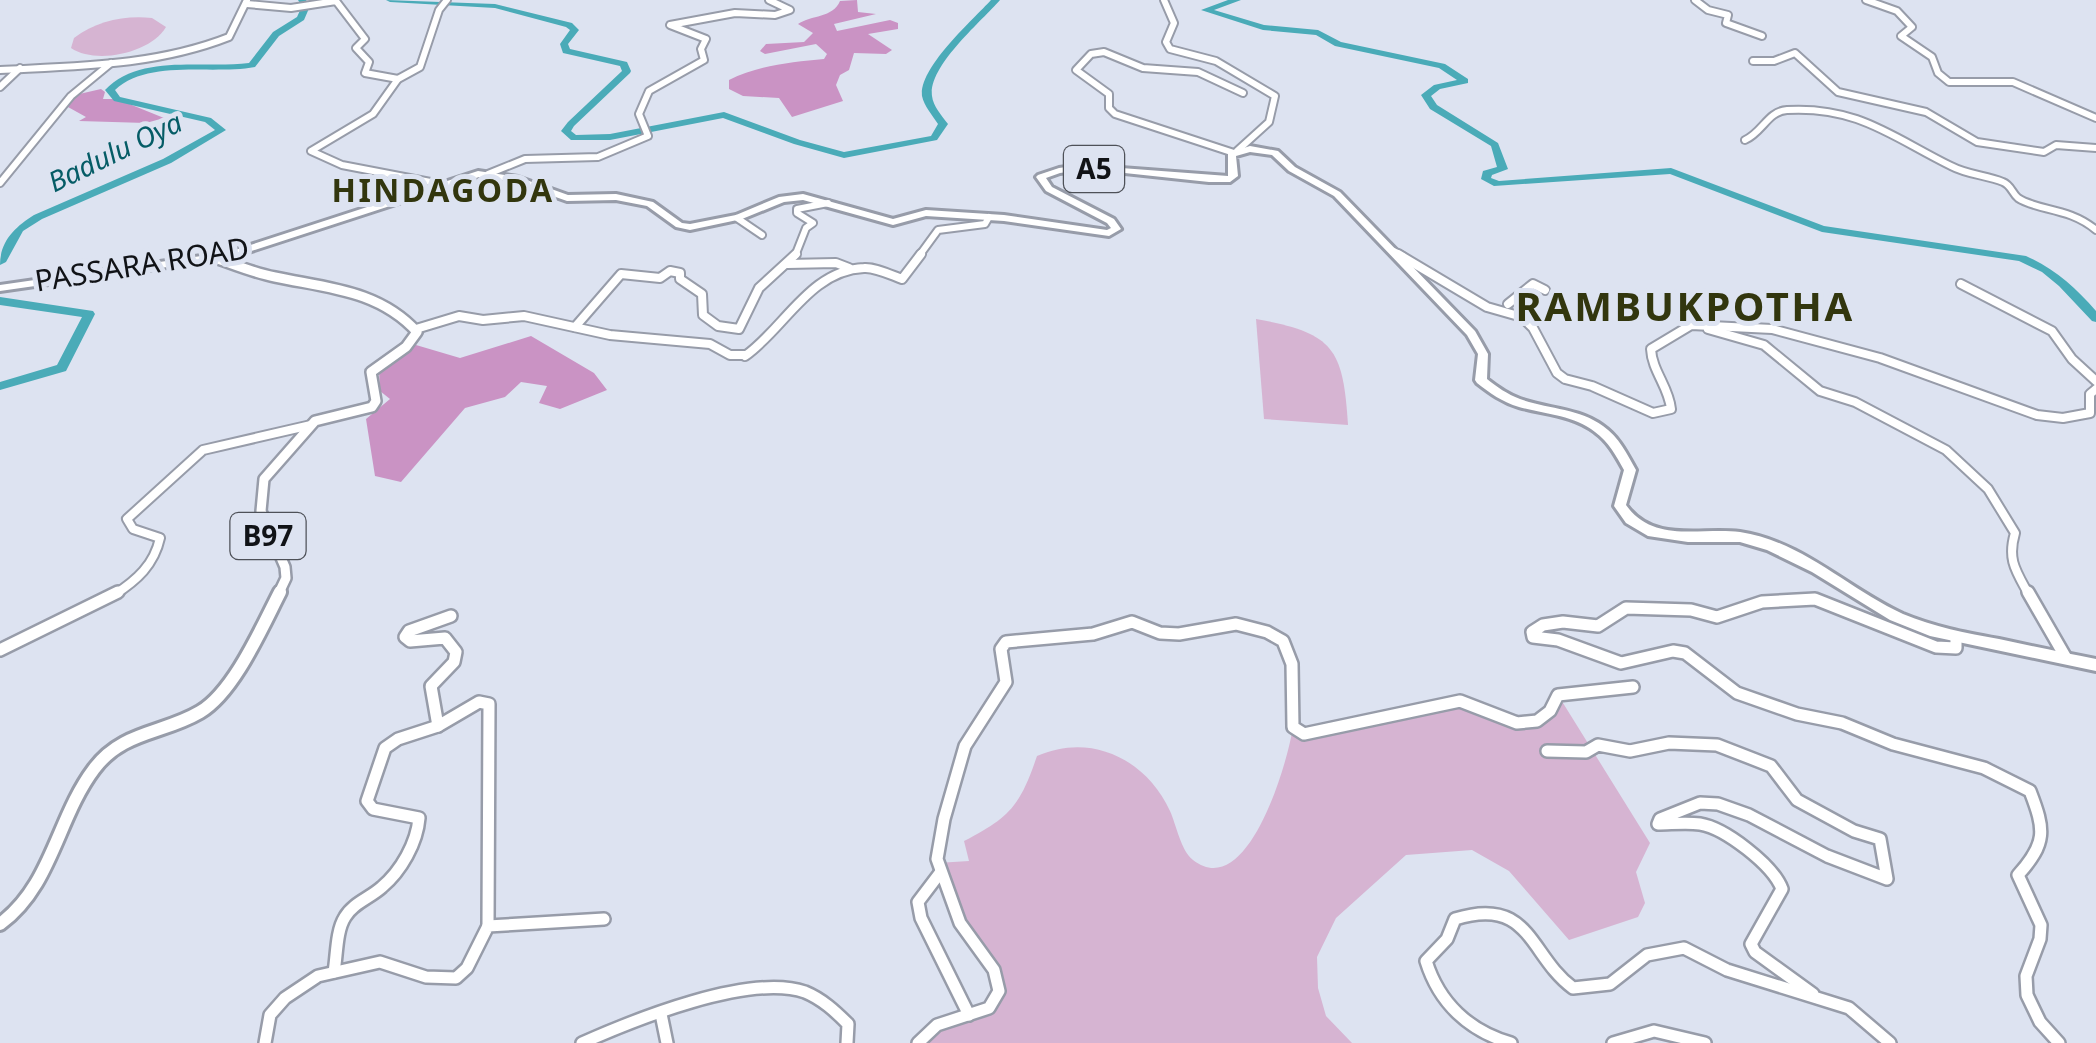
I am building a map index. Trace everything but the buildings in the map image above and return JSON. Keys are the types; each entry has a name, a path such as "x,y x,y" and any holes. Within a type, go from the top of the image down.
{"highway":[{"name":"PASSARA ROAD","path":"0,288 214,258 263,246 466,175 515,178 567,198 616,197 650,204 685,227 737,218 782,198 803,197 897,223 926,213 1109,233 1116,229 1111,221 1049,189 1041,177 1054,171 1103,169 1230,180 1236,152"},
{"path":"1236,152 1275,153 1292,169 1337,194 1479,344 1484,354 1481,380 1487,386 1518,403 1578,416 1603,432 1630,470 1620,506 1639,527 1663,534 1752,539 1817,568 1895,616 1956,638 2096,664"}],"main road":[{"path":"214,258 254,272 367,296 386,304 416,329"},
{"name":"B97","path":"0,924 28,902 67,814 110,750 208,707 252,642 287,572 263,525 262,484 266,474 311,426 328,416 372,407 376,401 372,372 406,347 416,329"}],"street":[{"path":"488,174 507,163 542,156 596,158 639,142 648,136 638,114 650,91 704,60 701,49 706,38 670,25 724,14 776,15 790,10 769,0"},
{"path":"1164,0 1174,23 1166,42 1170,49"},
{"path":"1695,0 1708,10 1728,15 1726,23 1762,36"},
{"path":"1866,0 1890,4 1901,13 1912,27 1901,36 1932,56 1938,73 1949,82 1972,78 2013,82 2096,118"},
{"path":"0,70 181,54 223,40 235,30 247,2 293,8 336,1 365,40 356,48 369,62 365,72 398,79"},
{"path":"440,184 342,165 310,151 373,114 398,79 420,67 445,2"},
{"path":"1154,43 1216,60 1275,96 1277,106 1270,124 1236,152 1115,114 1109,108 1108,94 1076,70 1091,54 1104,52 1144,68 1198,72 1243,93"},
{"path":"1752,61 1774,61 1796,53 1838,92 1926,112 1984,144 2044,152 2062,145 2096,148"},
{"path":"0,184 71,96 111,63"},
{"path":"0,88 20,68"},
{"path":"1745,140 1757,135 1774,113 1784,110 1842,114 1896,133 1918,150 1965,173 2002,180 2019,199 2048,205 2082,219 2096,230"},
{"path":"575,327 621,274 660,278 670,271 680,273 680,279 702,294 703,315 718,326 739,329 759,288 801,249 806,228 813,223 796,210 828,203"},
{"path":"787,264 808,267 837,262 902,279 910,273 914,258 944,228 985,224 989,217"},
{"path":"737,218 762,235"},
{"path":"1392,250 1487,308 1522,317 1533,328 1557,373 1565,379 1592,386 1652,413 1670,409 1672,401 1650,360 1651,349 1691,324 1789,332 1880,358 2050,418 2090,414 2090,394 2096,389"},
{"path":"416,329 459,316 484,320 524,316 610,335 710,344 730,355 745,356 767,341 801,300 849,268"},
{"path":"1508,304 1534,284 1544,290"},
{"path":"1961,284 2052,331 2072,359 2096,381"},
{"path":"1691,324 1764,344 1820,390 1875,411 1959,459 1988,488 2015,533 2009,554 2012,563 2066,658"},
{"path":"0,650 104,601 136,578 155,558 160,538 134,529 127,520 196,454 311,426"},
{"path":"1956,638 1956,648 1936,647 1815,599 1762,602 1716,617 1691,610 1626,608 1598,626 1563,622 1542,625 1532,632 1533,637 1558,640 1620,662 1685,652 1737,693 1796,714 1842,722 1894,744 1984,768 2030,792 2042,822 2039,852 2018,875 2041,922 2041,946 2025,977 2031,1008 2043,1028 2059,1043"},
{"path":"438,726 431,686 454,662 456,652 445,638 405,637 409,631 451,616"},
{"path":"918,1043 934,1024 986,1010 996,1002 998,990 993,967 958,919 955,900 937,863 957,775 978,721 1006,686 1009,672 1002,649 1006,642 1094,634 1132,622 1180,634 1236,624 1267,632 1283,642 1292,664 1293,727 1304,734 1460,701 1517,723 1537,722 1550,711 1558,696 1633,687"},
{"path":"265,1043 270,1015 285,998 318,976 380,962 426,977 456,978 467,968 488,926 490,704 479,702 438,726 398,738 386,748 367,802 373,809 419,818 418,832 384,886 342,922 334,972"},
{"path":"1547,751 1586,752 1598,745 1630,751 1669,743 1717,744 1771,766 1798,800 1854,831 1880,839 1887,879 1826,856 1770,826 1710,802 1698,802 1682,813 1660,819 1658,824 1703,824 1743,845 1779,881 1782,889 1751,944 1755,952 1813,994"},
{"path":"940,872 918,902 921,918 969,1015"},
{"path":"1511,1043 1492,1039 1442,1001 1430,978 1426,960 1447,940 1454,920 1461,915 1506,918 1526,928 1562,980 1573,988 1610,984 1622,979 1647,955 1684,948 1727,970 1849,1008 1890,1043"},
{"path":"488,926 533,918 604,919"},
{"path":"582,1043 622,1023 730,990 767,986 812,994 832,1004 848,1024 847,1043"},
{"path":"661,1014 668,1043"},
{"path":"1613,1043 1654,1031 1673,1032 1705,1043"}],"shaded area":[{"path":"857,0 858,12 876,14 834,24 837,31 890,20 898,23 898,29 868,34 892,50 886,54 854,53 849,70 840,75 836,85 843,101 792,117 779,98 743,96 729,89 729,80 752,71 824,59 827,54 816,44 765,54 760,51 766,44 804,42 813,33 798,24 827,13 840,1"},
{"path":"152,18 166,27 136,50 94,56 71,48 74,38 101,23"},
{"path":"101,89 105,92 103,99 117,99 164,118 146,123 79,121 86,117 68,107 75,95"},
{"path":"1256,319 1303,331 1329,348 1342,378 1348,425 1264,419"},
{"path":"531,336 594,373 607,390 560,409 539,403 547,386 521,382 505,397 465,408 401,482 375,476 366,419 390,399 380,391 379,370 416,345 460,358"},
{"path":"1558,695 1650,843 1636,872 1645,903 1638,917 1569,940 1509,871 1472,850 1406,855 1336,918 1317,957 1318,988 1326,1016 1352,1043 918,1043 995,1002 993,967 970,940 937,863 969,861 964,841 1003,817 1019,799 1037,756 1077,747 1096,749 1132,764 1160,793 1189,856 1213,868 1231,862 1262,822 1283,768 1293,727 1298,733 1460,701 1498,716 1537,721"}],"waterway":[{"name":"Badulu Oya","path":"0,262 19,229 38,217 167,161 221,130 208,120 117,99 110,90 121,80 155,70 252,65 276,34 301,18 306,6 302,0"},
{"path":"390,0 495,6 569,25 575,30 564,44 566,51 624,64 627,71 566,131 574,138 610,137 724,115 844,155 934,138 943,124 931,107 928,85 942,59 996,0"},
{"path":"1237,0 1205,10 1263,27 1318,33 1338,44 1442,66 1465,81 1437,87 1426,95 1433,107 1495,145 1503,169 1487,173 1486,179 1498,184 1671,171 1822,229 2022,258 2055,276 2096,318"},
{"name":"Badulu Oya","path":"0,301 89,314 62,368 0,386"}],"district":[{"name":"HINDAGODA","path":"443,191"},
{"name":"RAMBUKPOTHA","path":"1685,307"}]}
